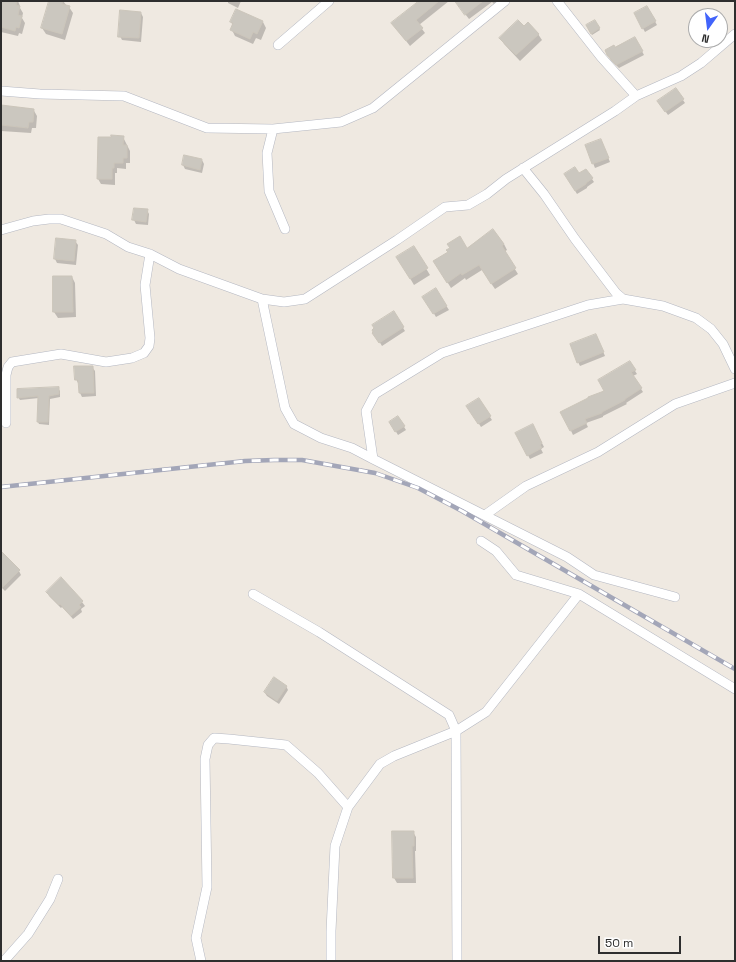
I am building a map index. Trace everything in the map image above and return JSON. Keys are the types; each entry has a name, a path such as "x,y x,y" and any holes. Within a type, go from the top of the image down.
{"street":[{"path":"278,45 329,1"},
{"path":"1,91 40,94 124,96 207,128 273,129 341,122 373,108 505,1"},
{"path":"556,1 601,57 636,96"},
{"path":"1,230 33,221 61,219 106,234 128,247 150,254 179,269 262,299 284,302 305,299 397,240 445,207 468,205 636,96 681,76 701,63 735,34"},
{"path":"273,129 267,153 269,192 285,229"},
{"path":"523,168 544,194 575,239 622,299"},
{"path":"6,422 6,375 8,367 12,362 61,354 106,362 132,358 144,353 149,346 150,338 145,285 150,254"},
{"path":"262,299 285,408 294,424 321,438 352,448 373,458 567,557 594,575 675,597"},
{"path":"373,458 366,411 375,394 442,353 588,304 622,299 663,306 696,318 711,329 723,344 735,369"},
{"path":"485,515 526,486 598,452 675,404 735,383"},
{"path":"481,541 496,551 516,574 580,594 735,689"},
{"path":"253,594 319,632 449,715 456,731 457,961"},
{"path":"331,961 335,846 348,807 380,764 394,756 456,731 486,712 580,594"},
{"path":"201,961 196,938 207,887 205,759 208,745 214,738 286,745 318,774 348,807"},
{"path":"4,961 28,934 50,899 58,879"}],"building":[{"path":"1,1 17,1 16,5 20,6 18,15 22,16 19,28 16,27 15,31 1,27"},
{"path":"49,1 63,1 62,4 70,6 62,34 41,28"},
{"path":"419,1 439,1 416,20 423,28 406,41 391,23"},
{"path":"455,1 483,1 465,15"},
{"path":"647,6 656,21 642,29 634,13"},
{"path":"236,9 263,21 257,34 253,32 250,39 230,30 233,23 230,22"},
{"path":"120,10 141,12 139,38 118,37"},
{"path":"518,20 524,26 528,22 539,34 516,55 499,38"},
{"path":"595,20 600,28 591,34 586,25"},
{"path":"635,37 643,51 616,65 607,55 605,50 614,45 615,47"},
{"path":"676,88 684,99 665,112 657,101"},
{"path":"1,105 34,109 33,122 29,122 28,128 1,125"},
{"path":"111,135 124,136 123,145 127,145 127,158 123,158 123,163 114,163 114,168 112,168 112,179 97,179 98,137 111,137"},
{"path":"601,139 609,158 592,164 585,145"},
{"path":"184,155 202,159 200,170 182,165"},
{"path":"575,167 579,173 586,169 593,178 575,191 564,174"},
{"path":"134,208 148,209 146,222 132,220"},
{"path":"493,229 504,244 502,246 516,268 491,284 479,265 462,275 461,273 447,283 433,261 448,252 446,250 450,248 447,244 460,236 467,248"},
{"path":"56,238 76,240 74,261 54,259"},
{"path":"414,246 428,268 410,279 396,257"},
{"path":"53,276 72,276 73,312 53,312"},
{"path":"436,288 447,306 433,314 422,297"},
{"path":"394,311 404,327 379,343 372,333 374,328 372,325"},
{"path":"596,334 604,352 577,363 570,344"},
{"path":"630,361 636,370 631,372 642,388 602,413 585,419 587,423 570,431 560,412 588,397 604,391 598,380"},
{"path":"74,366 93,366 94,393 79,393 78,380 75,380"},
{"path":"59,387 59,394 49,396 48,422 37,422 38,396 17,398 17,389"},
{"path":"479,398 491,416 478,424 466,406"},
{"path":"398,416 405,426 395,432 389,422"},
{"path":"533,424 542,443 540,445 542,448 527,456 515,433"},
{"path":"1,551 20,570 1,589"},
{"path":"61,577 83,601 79,605 81,607 71,616 46,592"},
{"path":"274,677 287,686 277,701 264,692"},
{"path":"392,831 414,831 414,846 412,846 413,878 393,878"}],"railway":[{"path":"1,487 245,461 302,460 375,473 418,488 462,511 735,669"}]}
